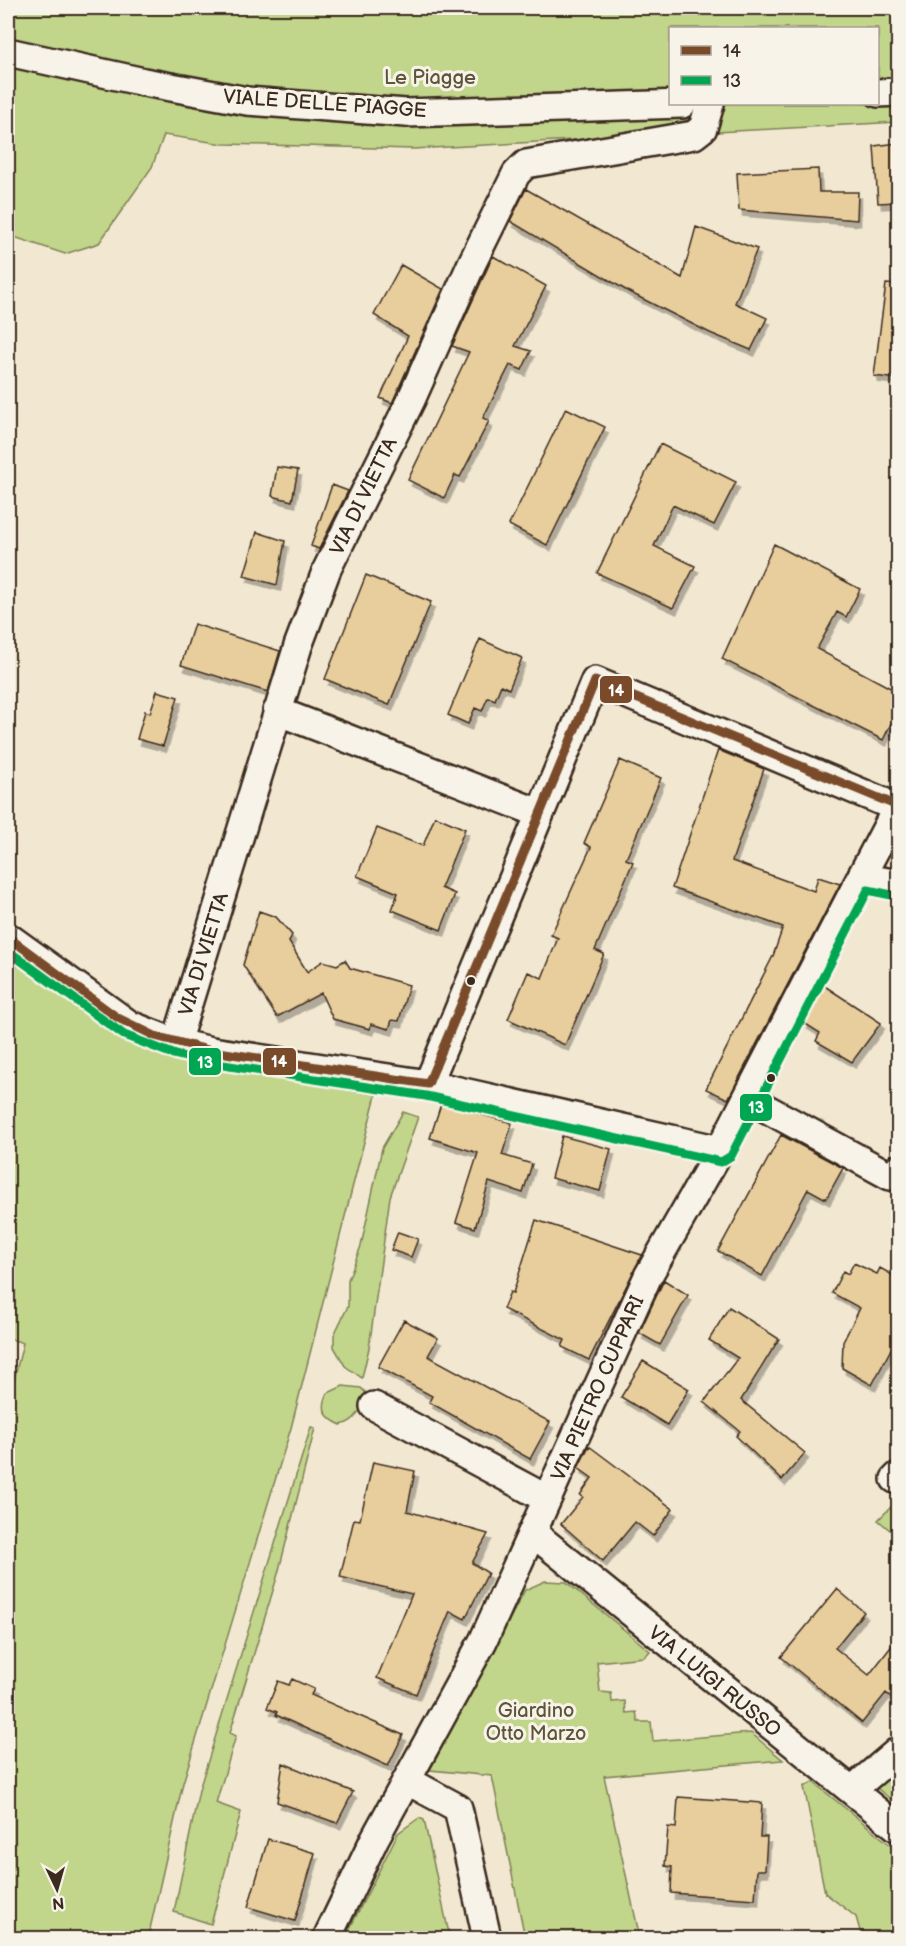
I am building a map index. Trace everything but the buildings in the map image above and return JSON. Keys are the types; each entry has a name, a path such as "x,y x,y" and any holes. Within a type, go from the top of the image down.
{"street":[{"name":"VIALE DELLE PIAGGE","path":"8,52 144,82 247,101 316,107 406,112 669,104"},
{"path":"879,93 898,92"},
{"name":"VIA DI VIETTA","path":"176,1043 277,711 327,568 411,400 463,283 516,174 526,164 694,135 703,128 710,105"},
{"path":"428,1084 595,681 898,807"},
{"path":"277,711 539,813"},
{"name":"VIA PIETRO CUPPARI","path":"327,1938 363,1862 478,1650 648,1276 720,1150 898,807"},
{"path":"861,877 898,884"},
{"path":"8,937 124,1022 141,1031 176,1043 213,1051 428,1084 720,1150"},
{"path":"747,1098 890,1176 898,1169"},
{"path":"374,1406 547,1499"},
{"name":"VIA LUIGI RUSSO","path":"533,1533 898,1828"},
{"path":"852,1790 898,1750"},
{"path":"408,1780 458,1808 487,1938"}],"green space":[{"name":"Le Piagge","path":"8,8 898,8 898,122 413,149 224,144 164,135 152,167 99,243 65,254 8,235"},
{"path":"21,966 132,1040 196,1065 376,1095 291,1428 183,1783 148,1938 8,1938 8,1405 23,1343 8,1338 8,994 14,967"},
{"path":"403,1112 418,1117 390,1197 369,1348 362,1378 345,1366 334,1347 334,1335 348,1306 348,1280 361,1246 382,1148"},
{"path":"343,1386 361,1388 368,1395 355,1418 341,1425 328,1416 324,1404 328,1393"},
{"path":"311,1427 315,1428 278,1574 230,1733 236,1736 216,1803 241,1812 211,1924 174,1912 199,1790"},
{"path":"898,1500 898,1537 878,1520"},
{"name":"Giardino Otto Marzo","path":"545,1581 566,1582 650,1651 644,1657 597,1662 600,1692 611,1693 612,1702 625,1701 626,1713 636,1712 638,1722 651,1722 653,1741 751,1733 783,1760 604,1776 640,1938 525,1938 492,1776 430,1770 525,1590"},
{"path":"896,1768 898,1771 898,1805 873,1785"},
{"path":"813,1782 898,1851 898,1937 862,1938 856,1917 825,1893 804,1787"},
{"path":"419,1818 424,1820 450,1938 345,1938 398,1833"}],"transit line":[{"name":"14","path":"8,937 118,1018 155,1036 212,1051 428,1084 595,681 898,806"},
{"name":"13","path":"8,951 124,1035 173,1054 210,1063 426,1096 721,1162 731,1156 868,890 896,896"}]}
